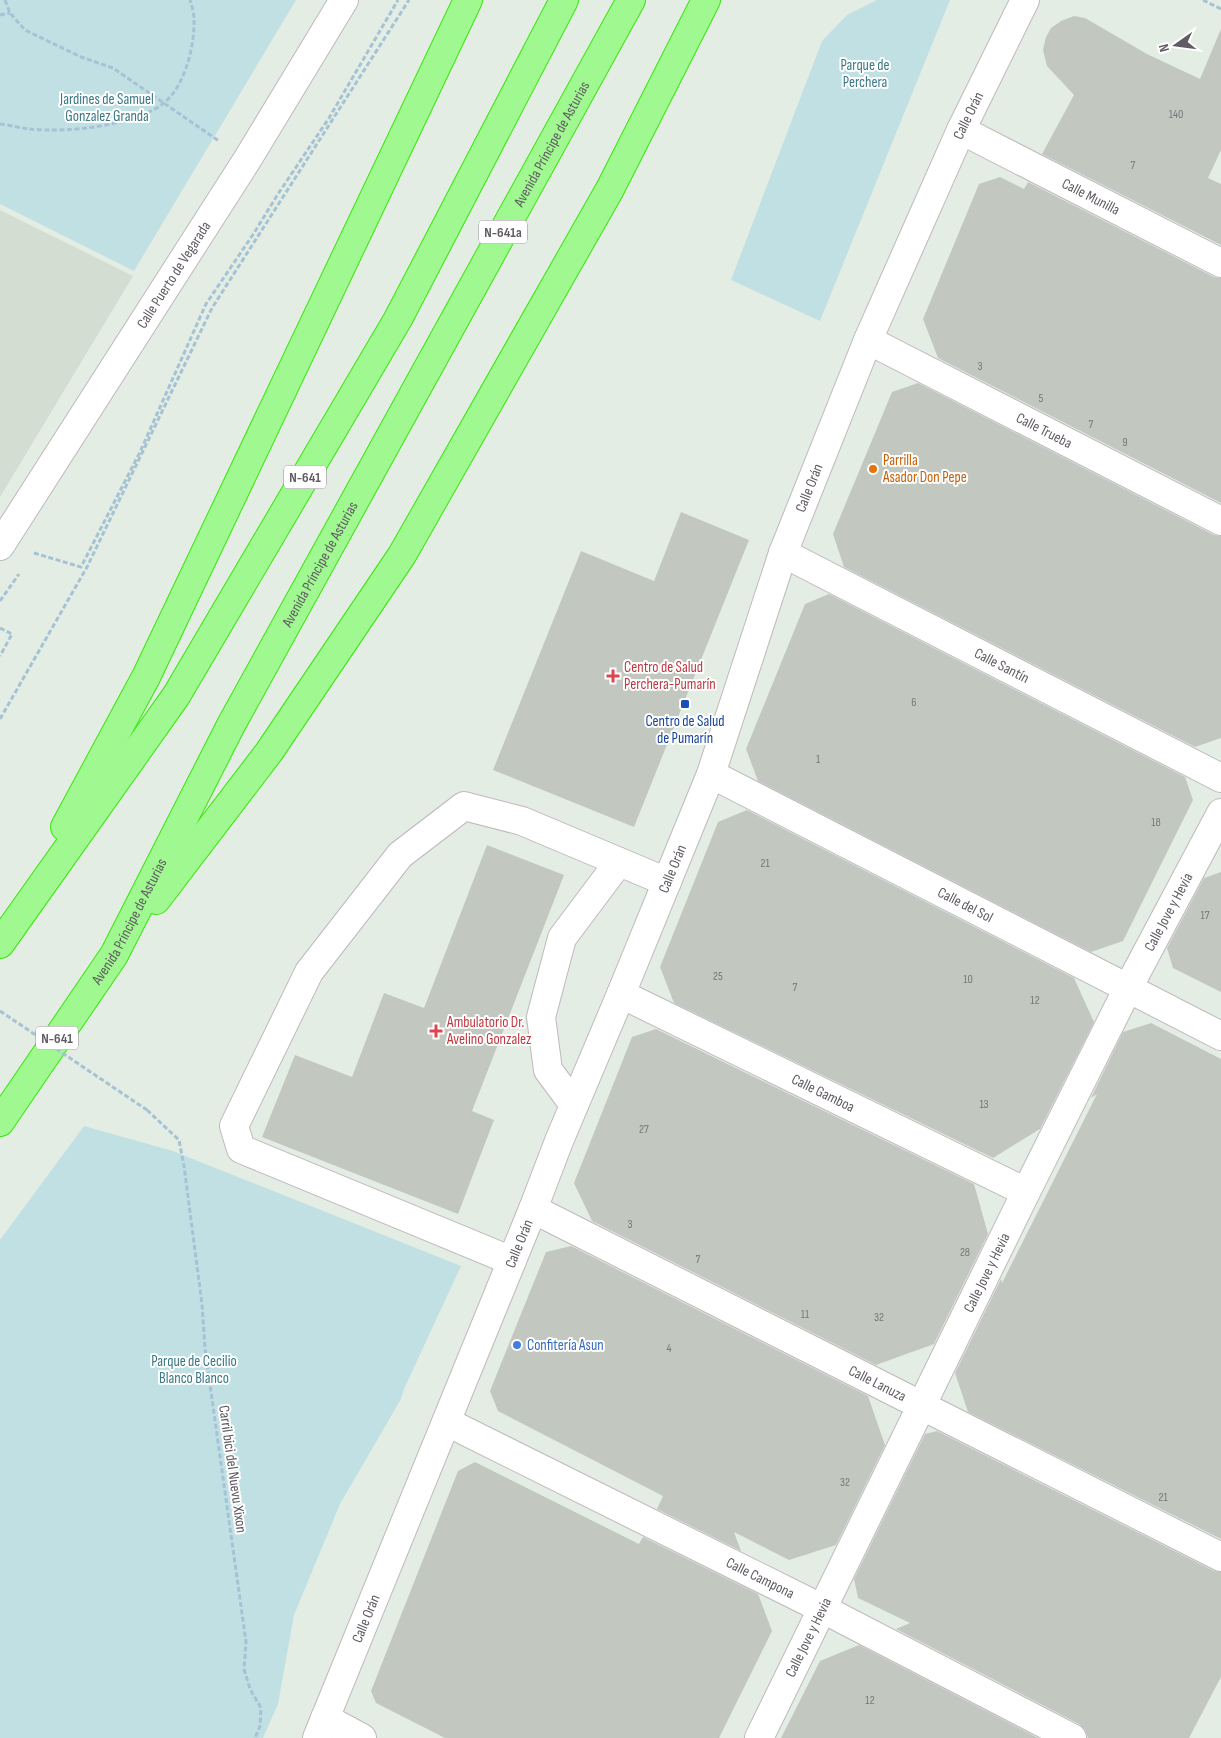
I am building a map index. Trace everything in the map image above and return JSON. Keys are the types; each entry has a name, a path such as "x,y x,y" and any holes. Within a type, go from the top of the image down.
{"highway":[{"path":"4,938 146,677 468,0"},
{"name":"N-641","path":"4,938 181,688 398,319 564,0"},
{"name":"Avenida Príncipe de Asturias","path":"0,1122 114,955 231,725 631,0"},
{"path":"114,955 269,752 402,554 610,189 706,0"}],"street":[{"name":"Calle Puerto de Vegarada","path":"0,546 247,160 344,0"},
{"name":"Calle Orán","path":"321,1728 533,1209 558,1141 621,994 711,774 783,553 868,340 961,130 1025,0"},
{"name":"Calle Munilla","path":"961,130 1221,263"},
{"name":"Calle Trueba","path":"868,340 1221,521"},
{"name":"Calle Santín","path":"783,553 1221,778"},
{"name":"Calle del Sol","path":"711,774 1221,1036"},
{"path":"512,1261 241,1149 234,1126 309,972 400,855 464,806 522,821 667,882"},
{"name":"Calle Jove y Hevia","path":"759,1738 1026,1192 1128,988 1221,813"},
{"path":"574,1104 548,1070 541,1017 562,938 619,862"},
{"name":"Calle Gamboa","path":"621,994 1026,1192"},
{"name":"Calle Lanuza","path":"533,1209 1221,1557"},
{"name":"Calle Campona","path":"447,1422 823,1609 1072,1738"},
{"path":"321,1728 362,1738"}],"path":[{"path":"4,0 10,13 25,30 80,57 113,68 221,142"},
{"path":"0,124 32,129 70,129 109,125 143,115 164,103 176,87 189,62 194,19 190,0"},
{"path":"29,561 35,552 81,567 140,452 206,304 329,118 398,0"},
{"path":"0,719 87,567 212,308 409,0"},
{"path":"1204,0 1221,9"},
{"path":"0,15 10,13"},
{"path":"0,601 23,569"},
{"path":"0,628 12,634 0,656"},
{"name":"Carril bici del Nuevu Xixon","path":"0,1011 147,1110 179,1140 202,1304 205,1349 246,1642 244,1669 250,1688 261,1708 260,1726 255,1738"}],"shaded area":[{"path":"0,210 133,276 0,497"}],"green space":[{"name":"Jardines de Samuel Gonzalez Granda","path":"0,0 296,0 134,271 0,204"},
{"name":"Parque de Perchera","path":"877,0 950,0 820,321 731,280 822,41 847,15"},
{"name":"Parque de Cecilio Blanco Blanco","path":"84,1126 173,1151 461,1266 401,1399 340,1504 294,1615 278,1704 263,1738 0,1738 0,1240"}],"building":[{"path":"1074,16 1085,18 1147,54 1200,79 1221,29 1221,150 1208,178 1221,184 1221,245 1042,154 1074,95 1047,66 1043,50 1046,37 1051,28 1061,21"},
{"path":"1000,177 1024,189 1028,182 1214,277 1221,278 1221,503 938,358 923,319 979,184"},
{"path":"918,383 1214,535 1221,536 1221,738 1195,747 844,567 833,534 892,392"},
{"name":"Centro de Salud Perchera-Pumarín","path":"681,512 749,540 634,827 493,770 581,551 654,581"},
{"path":"829,594 1185,777 1193,800 1123,941 1091,952 758,781 746,749 805,604"},
{"path":"747,810 1074,978 1094,1022 1040,1129 993,1158 674,1003 660,967 718,822"},
{"name":"Ambulatorio Dr. Avelino Gonzalez","path":"487,845 564,875 472,1111 494,1120 458,1214 262,1137 295,1055 352,1077 384,993 424,1008"},
{"path":"1221,872 1221,992 1173,968 1167,948 1204,878"},
{"path":"1151,1023 1221,1059 1221,1539 968,1412 955,1373 1001,1279 1002,1283 1097,1094 1091,1098 1123,1032"},
{"path":"656,1029 974,1184 988,1234 934,1344 876,1365 592,1221 574,1183 632,1037"},
{"path":"571,1246 868,1396 885,1445 836,1545 789,1560 734,1532 741,1551 657,1509 663,1496 498,1411 490,1391 546,1252"},
{"path":"937,1431 1214,1571 1221,1572 1221,1677 1189,1738 1088,1738 1085,1730 1079,1724 896,1629 910,1623 858,1598 854,1579 925,1434"},
{"path":"475,1462 639,1544 643,1537 758,1594 772,1631 719,1738 445,1738 376,1703 371,1691 458,1471"},
{"path":"859,1645 1038,1738 781,1738 820,1661"}],"place":[{"name":"Parrilla Asador Don Pepe","path":"873,469"},
{"name":"Centro de Salud Perchera-Pumarín","path":"613,676"},
{"name":"Centro de Salud de Pumarín","path":"685,704"},
{"name":"Ambulatorio Dr. Avelino Gonzalez","path":"436,1031"},
{"name":"Confitería Asun","path":"517,1345"}]}
